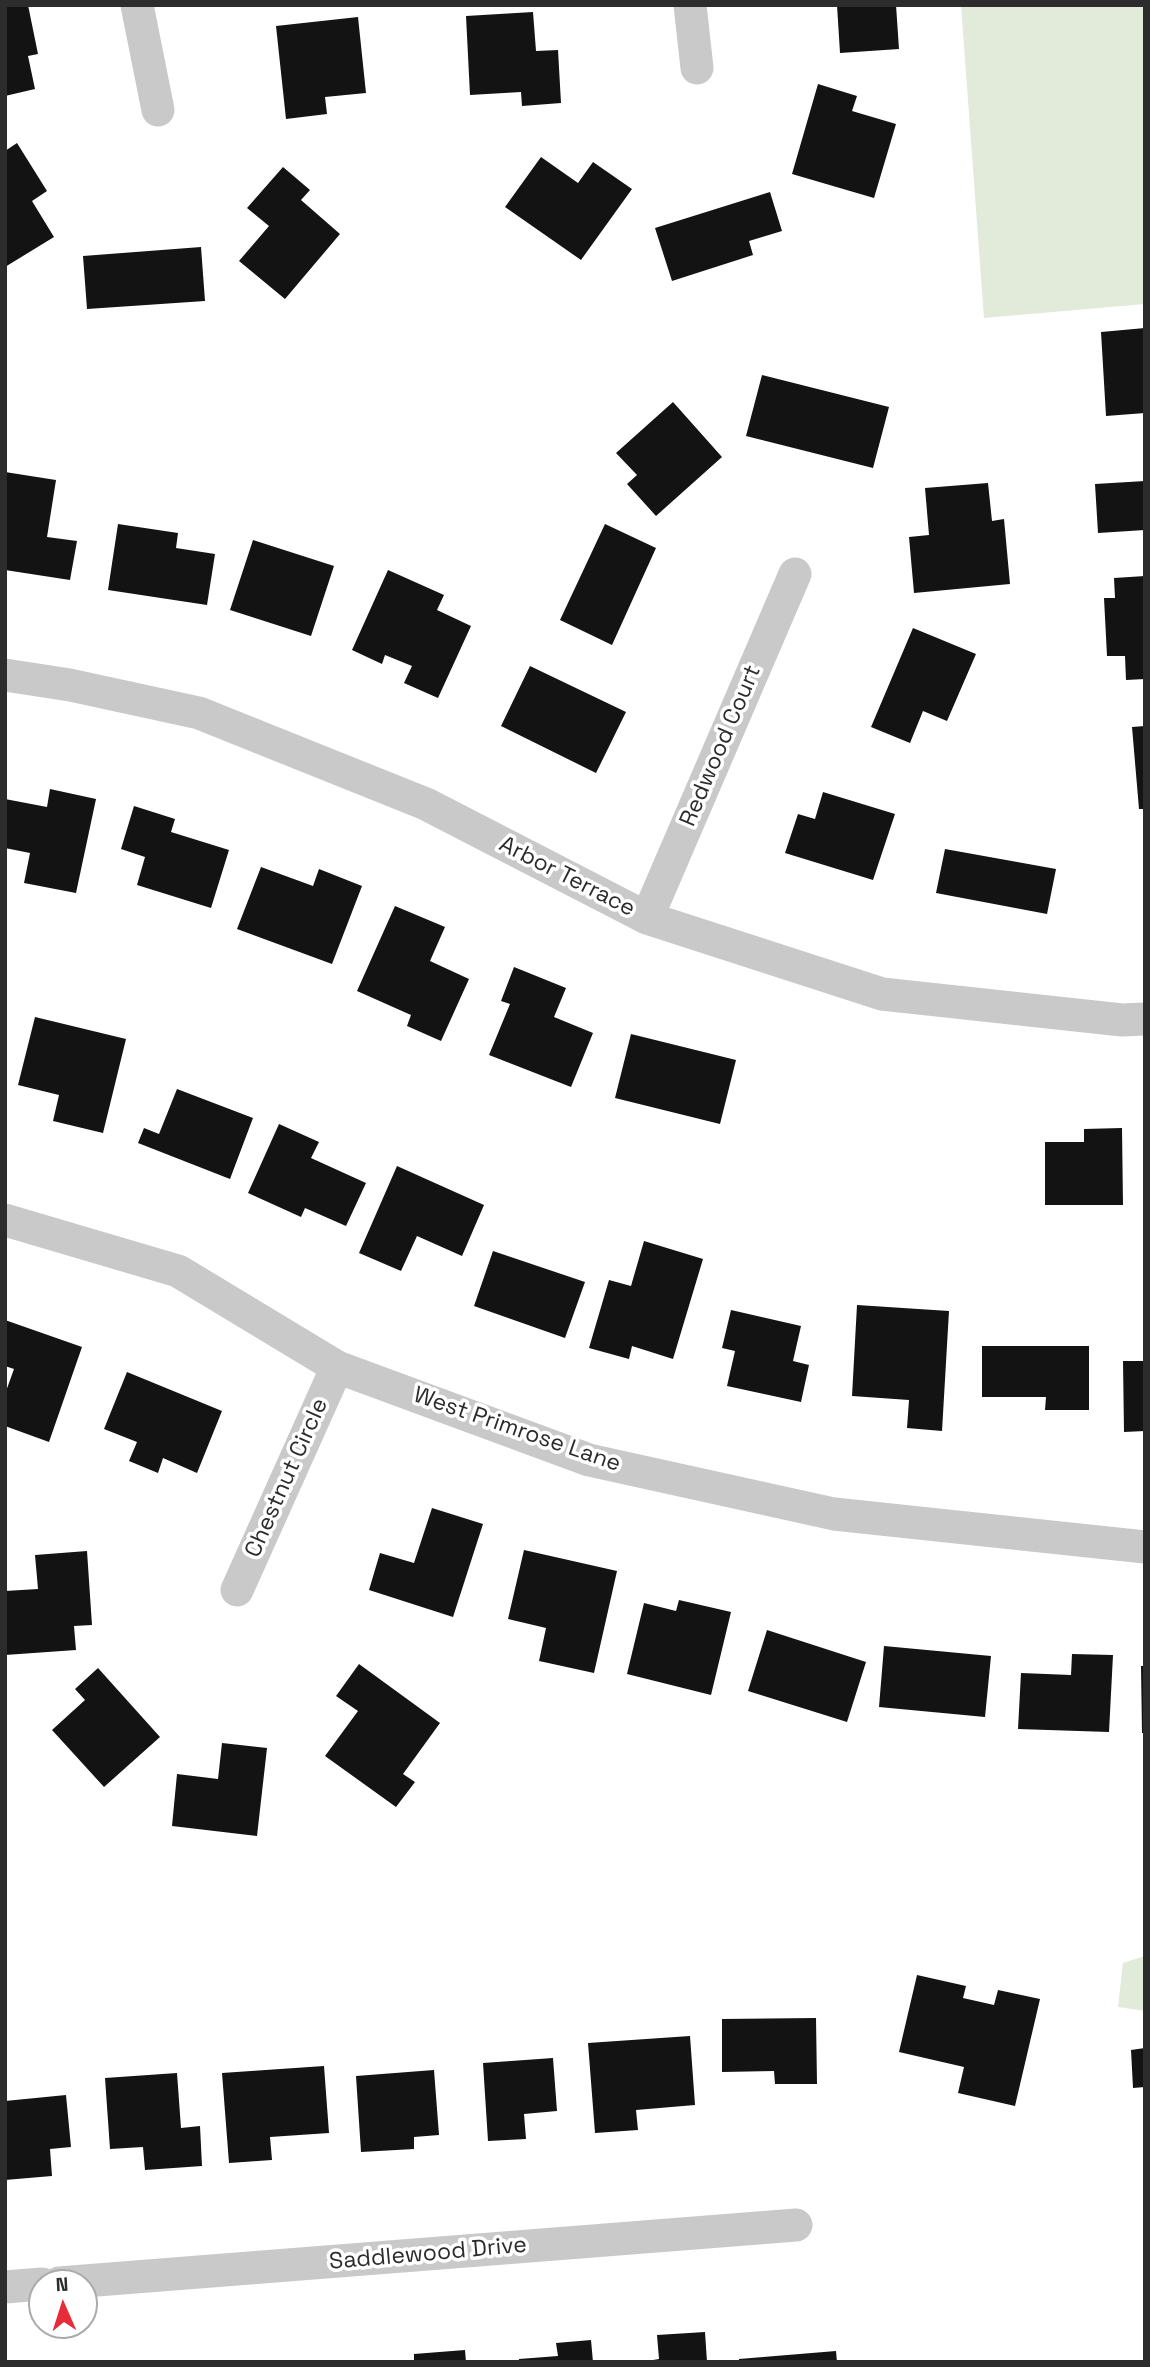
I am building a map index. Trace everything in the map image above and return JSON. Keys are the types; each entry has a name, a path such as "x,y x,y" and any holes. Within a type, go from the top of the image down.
{"street":[{"path":"137,5 158,110"},
{"path":"690,5 697,68"},
{"name":"Redwood Court","path":"647,918 795,574"},
{"name":"Arbor Terrace","path":"5,674 199,713 426,804 647,918 882,994 1122,1020 1145,1020"},
{"name":"West Primrose Lane","path":"5,1220 178,1271 337,1367 589,1460 820,1511 1145,1546"},
{"name":"Chestnut Circle","path":"237,1590 337,1367"},
{"name":"Saddlewood Drive","path":"98,2280 796,2225"},
{"path":"5,2287 28,2285"}],"green space":[{"path":"961,5 1145,5 1145,304 984,318"},
{"path":"1145,1956 1145,2011 1118,2007 1123,1963"}],"building":[{"path":"5,5 28,5 38,54 28,56 35,89 5,96"},
{"path":"837,5 896,5 899,49 840,53"},
{"path":"533,12 536,51 558,50 561,103 522,106 521,92 470,95 466,16"},
{"path":"358,17 366,93 325,97 327,114 286,119 276,26"},
{"path":"818,84 857,96 852,111 896,124 874,198 792,174"},
{"path":"17,143 47,191 32,201 54,237 5,267 5,151"},
{"path":"541,157 578,183 593,162 632,189 581,260 505,207"},
{"path":"283,167 310,190 301,200 340,234 285,299 239,261 269,226 247,208"},
{"path":"770,192 782,231 749,241 753,255 672,281 655,228"},
{"path":"201,247 205,301 87,309 83,256"},
{"path":"1145,328 1145,413 1106,416 1101,332"},
{"path":"762,375 889,407 873,468 746,436"},
{"path":"673,402 722,457 656,516 627,484 637,475 616,453"},
{"path":"5,472 56,480 47,537 77,541 70,580 5,570"},
{"path":"1145,481 1145,530 1098,533 1095,484"},
{"path":"988,483 992,521 1004,519 1010,584 914,593 909,537 929,535 925,488"},
{"path":"118,524 178,533 176,548 215,554 207,605 108,590"},
{"path":"605,524 656,548 612,645 560,620"},
{"path":"253,540 334,566 311,636 230,610"},
{"path":"388,570 444,595 437,610 471,626 438,698 404,683 412,666 385,655 382,664 352,650"},
{"path":"1145,576 1145,679 1126,680 1125,656 1107,656 1104,598 1115,598 1114,578"},
{"path":"913,628 976,654 947,721 923,711 910,743 871,727"},
{"path":"530,666 626,712 596,773 501,726"},
{"path":"1145,726 1145,809 1139,809 1132,727"},
{"path":"50,789 96,799 76,893 24,883 30,853 5,848 5,799 47,807"},
{"path":"823,792 895,814 873,880 785,853 798,814 815,819"},
{"path":"134,806 175,819 171,832 229,850 211,908 137,885 145,857 121,849"},
{"path":"945,849 1056,869 1047,914 936,893"},
{"path":"261,867 313,886 319,869 362,886 332,964 237,929"},
{"path":"395,906 445,927 430,961 469,979 441,1041 407,1026 411,1015 357,991"},
{"path":"514,967 566,988 554,1017 593,1033 571,1087 489,1055 510,1004 501,1001"},
{"path":"35,1017 126,1039 103,1133 53,1121 59,1095 18,1085"},
{"path":"631,1034 736,1060 720,1124 615,1098"},
{"path":"177,1089 253,1118 230,1179 138,1143 144,1128 159,1134"},
{"path":"279,1124 319,1142 311,1158 366,1183 346,1226 305,1208 301,1217 248,1193"},
{"path":"1122,1128 1123,1205 1045,1205 1045,1142 1084,1142 1084,1129"},
{"path":"397,1166 484,1205 462,1256 417,1236 401,1271 359,1253"},
{"path":"644,1241 703,1259 673,1359 632,1346 629,1359 589,1348 609,1280 631,1286"},
{"path":"493,1251 585,1282 565,1338 474,1306"},
{"path":"857,1305 949,1311 942,1431 907,1428 909,1400 852,1396"},
{"path":"731,1310 801,1326 793,1361 809,1365 801,1402 727,1386 735,1351 722,1348"},
{"path":"5,1320 82,1347 49,1442 5,1426 5,1394 14,1369 5,1366"},
{"path":"982,1346 1089,1346 1089,1410 1045,1410 1046,1397 982,1397"},
{"path":"1123,1361 1145,1361 1145,1431 1124,1432"},
{"path":"127,1372 222,1411 197,1473 163,1458 158,1473 129,1461 137,1442 104,1429"},
{"path":"432,1508 483,1524 453,1617 369,1590 380,1553 414,1563"},
{"path":"524,1550 617,1571 594,1673 539,1661 546,1628 508,1619"},
{"path":"87,1551 92,1625 74,1626 76,1650 5,1655 5,1591 38,1589 35,1555"},
{"path":"679,1600 731,1612 711,1695 627,1674 644,1603 676,1611"},
{"path":"767,1630 866,1662 847,1722 748,1691"},
{"path":"884,1646 991,1656 985,1717 879,1707"},
{"path":"1072,1654 1113,1655 1109,1732 1018,1729 1021,1673 1071,1675"},
{"path":"359,1664 440,1723 403,1774 415,1782 396,1807 325,1756 358,1711 336,1696"},
{"path":"1141,1666 1145,1666 1145,1733 1142,1733"},
{"path":"98,1668 160,1737 104,1787 52,1730 85,1700 75,1689"},
{"path":"222,1743 267,1748 257,1836 172,1826 177,1774 218,1779"},
{"path":"917,1975 966,1986 963,1998 994,2005 998,1990 1040,1999 1015,2106 958,2093 964,2067 899,2052"},
{"path":"816,2018 817,2084 775,2084 774,2071 722,2072 722,2019"},
{"path":"690,2036 695,2105 636,2110 638,2130 595,2133 588,2043"},
{"path":"1145,2048 1145,2087 1133,2088 1131,2050"},
{"path":"553,2058 557,2111 524,2114 526,2139 488,2141 483,2063"},
{"path":"324,2066 329,2133 270,2137 272,2160 229,2163 222,2073"},
{"path":"434,2070 439,2135 414,2137 414,2149 361,2152 356,2076"},
{"path":"177,2073 181,2128 200,2126 202,2166 145,2170 143,2147 110,2149 105,2078"},
{"path":"66,2095 71,2147 50,2149 52,2176 5,2180 5,2101"},
{"path":"705,2332 707,2362 653,2362 659,2359 657,2335"},
{"path":"591,2340 593,2362 519,2362 519,2359 558,2356 556,2343"},
{"path":"465,2350 466,2362 414,2362 414,2354"},
{"path":"836,2351 837,2362 739,2362 739,2359"}]}
